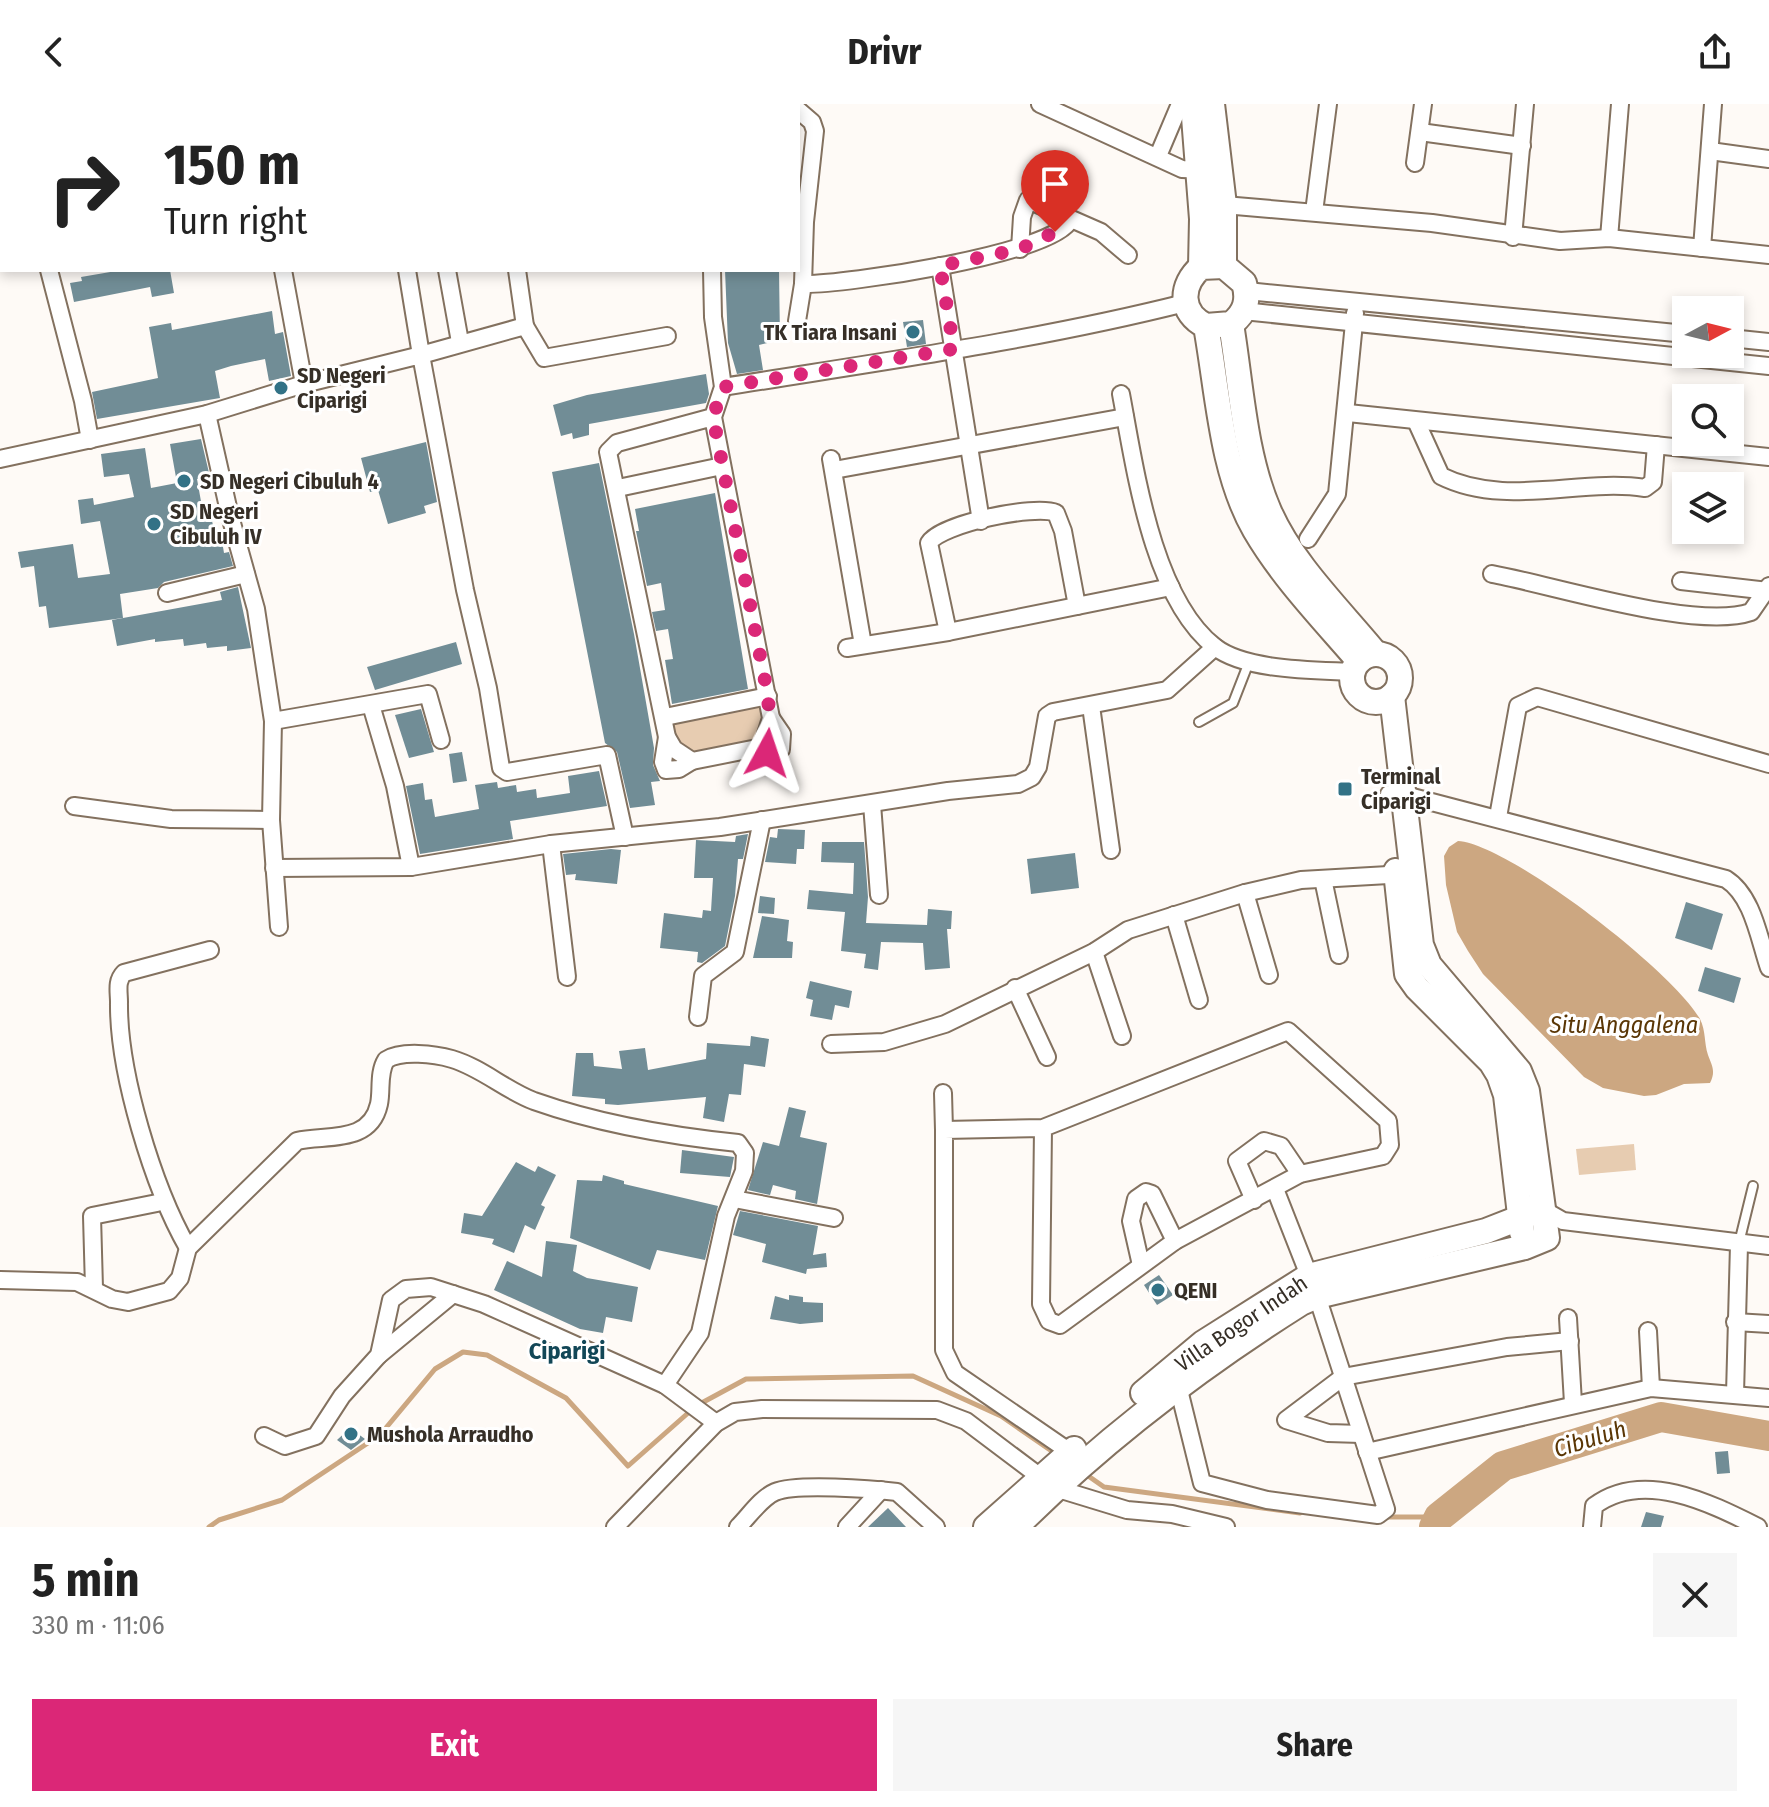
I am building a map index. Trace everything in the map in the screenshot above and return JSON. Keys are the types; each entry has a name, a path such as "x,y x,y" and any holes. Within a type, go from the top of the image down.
{"street":[{"path":"1040,104 1186,170 1209,170"},
{"path":"1158,156 1180,104"},
{"path":"1193,104 1209,170 1224,205 1213,266 1186,285 1185,303 1192,316 1206,326 1233,475 1254,528 1291,581 1362,662"},
{"path":"1212,104 1209,170 1213,266"},
{"path":"1314,212 1328,104"},
{"path":"1415,163 1423,104"},
{"path":"1513,237 1525,104"},
{"path":"1609,238 1620,104"},
{"path":"1702,248 1713,104"},
{"path":"797,321 803,284 805,222 815,131 812,122 800,112"},
{"path":"1420,132 1522,146"},
{"path":"1710,151 1769,159"},
{"path":"1020,249 1022,217 1028,200 1101,232 1128,255"},
{"path":"1224,205 1432,223 1513,237 1573,242 1609,238 1769,255"},
{"path":"803,284 841,283 1020,249 1063,230 1070,220"},
{"path":"940,266 981,521"},
{"path":"1213,266 1239,275 1255,470 1269,512 1362,662"},
{"path":"51,272 90,440"},
{"path":"283,272 304,384"},
{"path":"407,272 501,768 507,772 607,755 625,837"},
{"path":"447,272 460,342"},
{"path":"517,272 525,326 544,358 667,336"},
{"path":"712,272 713,317 723,387 713,417 771,718 764,745 692,761 674,749 667,737 618,488 608,457 613,445 713,417"},
{"path":"723,387 1125,318 1185,303"},
{"path":"1206,326 1241,309 1356,303 1672,333"},
{"path":"1308,539 1337,494 1348,413 1356,303"},
{"path":"1241,309 1769,366"},
{"path":"0,459 207,414 304,384 525,326"},
{"path":"1595,349 1598,326"},
{"path":"1744,339 1769,342"},
{"path":"1121,394 1147,523 1171,587 1215,647 1250,661 1362,662 1388,658 1398,668 1399,685 1386,699 1370,702 1357,694 1352,681 1362,662"},
{"path":"1348,413 1769,457"},
{"path":"207,414 262,643 273,721 271,820 279,927"},
{"path":"1125,417 832,464 855,646 948,632 1171,587"},
{"path":"1416,421 1441,476 1496,489 1566,490 1609,484 1645,488 1653,482 1656,445"},
{"path":"618,488 722,466"},
{"path":"948,632 929,543 940,531 981,521 1037,511 1056,513 1063,531 1077,606"},
{"path":"167,593 246,574"},
{"path":"1492,574 1695,615 1743,615 1758,607 1769,589 1681,581"},
{"path":"274,868 411,867 551,844 762,820 1026,782 1032,777 1041,757 1047,716 1053,712 1167,690 1215,647"},
{"path":"273,721 428,694 441,740"},
{"path":"665,717 768,696"},
{"path":"1498,817 1518,706 1526,699 1537,697 1769,764"},
{"path":"1386,699 1404,874 1421,945 1429,965 1519,1071 1527,1091 1540,1226 1769,1246"},
{"path":"371,705 395,786 411,867"},
{"path":"1091,706 1111,850"},
{"path":"1395,794 1498,817 1726,879 1739,887 1746,900 1769,968"},
{"path":"872,804 879,895"},
{"path":"74,806 171,819 271,820"},
{"path":"698,1017 703,976 735,952 762,820"},
{"path":"551,844 567,977"},
{"path":"831,1044 884,1042 915,1035 945,1024 1094,952 1128,930 1245,893 1323,879 1404,874"},
{"path":"1323,879 1339,955"},
{"path":"1245,893 1269,975"},
{"path":"1174,915 1199,1000"},
{"path":"188,1248 173,1223 131,1095 118,1041 119,983 124,973 210,950"},
{"path":"1094,952 1122,1036"},
{"path":"1015,988 1047,1057"},
{"path":"944,1130 1043,1128 1288,1031 1388,1121 1391,1133 1383,1156 1300,1174 1175,1241 1060,1325 1044,1315 1043,1128"},
{"path":"0,1280 77,1282 112,1299 128,1302 169,1291 180,1278 188,1248 297,1141 339,1139 372,1120 379,1106 382,1065 392,1056 452,1059 535,1101 599,1120 682,1137 738,1143 745,1153 744,1171 726,1216 700,1333 665,1385"},
{"path":"943,1093 944,1350 955,1373 1065,1466 1083,1500 1127,1510 1172,1514 1205,1526 1226,1527"},
{"path":"1254,1200 1237,1161 1264,1141 1281,1146 1300,1174"},
{"path":"1178,1386 1197,1473 1210,1487 1267,1500 1378,1515 1386,1509 1313,1286 1275,1189"},
{"path":"1141,1265 1131,1221 1136,1199 1146,1192 1152,1194 1175,1241"},
{"path":"734,1199 834,1218"},
{"path":"94,1288 92,1216 157,1203"},
{"name":"Villa Bogor Indah","path":"1016,1527 1065,1466 1203,1343 1313,1286 1486,1231 1540,1226"},
{"path":"1735,1394 1739,1245"},
{"name":"Villa Bogor Indah","path":"986,1527 1065,1466 1269,1323 1313,1286"},
{"path":"379,1355 391,1300 406,1289 431,1287 665,1385 710,1419"},
{"path":"264,1436 285,1446 316,1436 342,1396 379,1355 453,1294"},
{"path":"1568,1318 1573,1403"},
{"path":"1735,1322 1769,1324"},
{"path":"1648,1331 1651,1388"},
{"path":"1361,1434 1328,1433 1286,1420 1343,1377 1507,1347 1570,1341"},
{"path":"1367,1452 1467,1431 1573,1403 1651,1388 1769,1398"},
{"path":"615,1527 710,1419 735,1412 762,1409 937,1410 1065,1466"},
{"path":"1592,1527 1594,1506 1604,1499 1624,1490 1648,1489 1683,1495 1758,1527"},
{"path":"847,1527 881,1490"},
{"path":"738,1527 777,1491 881,1490 908,1498 936,1527"}],"lane":[{"path":"1199,722 1238,696 1250,661"},
{"path":"1739,1245 1753,1186"}],"shaded area":[{"path":"758,703 769,722 762,739 693,752 674,738 672,723"},
{"path":"1634,1144 1636,1170 1579,1175 1576,1149"}],"water":[{"name":"Situ Anggalena","path":"1458,841 1514,863 1550,886 1658,972 1700,1019 1713,1069 1710,1083 1684,1084 1656,1095 1644,1096 1603,1088 1584,1077 1483,974 1457,932 1446,885 1444,856 1449,847"}],"building":[{"path":"110,272 170,272 174,293 152,297 150,287 74,302 70,283 82,281 81,277"},
{"path":"725,272 779,272 780,340 759,345 763,370 737,374 728,343"},
{"path":"272,311 275,334 283,332 291,376 269,381 265,359 231,366 215,371 220,398 97,419 92,392 158,378 149,327 171,323 172,330"},
{"path":"923,320 926,344 907,347 903,322"},
{"path":"706,374 709,394 706,403 589,424 589,435 573,439 572,433 561,436 553,405 587,395"},
{"path":"201,439 210,477 197,479 202,507 209,505 215,536 221,535 224,553 229,552 233,566 164,582 158,588 120,594 123,618 49,628 46,606 39,607 34,566 21,568 18,552 73,544 78,578 110,574 100,521 81,524 78,500 93,498 94,505 134,497 129,474 104,477 101,454 145,448 151,488 177,483 170,444"},
{"path":"426,442 437,502 424,506 426,513 388,524 378,490 370,492 361,458"},
{"path":"599,463 634,634 654,748 653,765 660,781 651,782 655,805 630,808 617,752 605,743 552,472"},
{"path":"715,493 748,689 672,704 665,660 673,659 668,629 656,631 652,612 665,610 661,583 647,586 635,509"},
{"path":"238,587 251,648 227,651 227,646 207,648 206,643 184,646 183,639 155,642 155,639 117,646 112,620 222,600 220,592"},
{"path":"456,642 462,664 375,690 367,667"},
{"path":"421,709 434,752 409,758 395,715"},
{"path":"462,752 467,781 453,783 449,754"},
{"path":"599,771 607,806 510,821 513,839 420,854 406,786 423,783 425,800 432,799 435,817 479,809 475,785 497,782 498,788 516,785 517,792 536,789 537,798 570,793 568,776"},
{"path":"778,829 805,830 804,849 797,849 796,864 765,862 770,837 777,838"},
{"path":"748,834 743,859 738,859 735,896 725,946 702,963 697,962 698,952 660,948 664,913 702,918 703,910 711,911 713,878 694,878 696,840 735,842 736,836"},
{"path":"822,842 864,842 868,897 866,923 927,925 928,909 952,911 951,929 947,929 950,968 925,970 923,943 881,942 878,970 864,968 866,954 841,951 845,912 807,909 809,890 853,894 854,863 821,862"},
{"path":"621,850 617,884 575,880 576,874 566,875 563,854"},
{"path":"1075,853 1079,888 1031,894 1027,859"},
{"path":"760,896 775,898 774,914 758,913"},
{"path":"1686,902 1723,914 1712,950 1675,938"},
{"path":"762,916 789,920 787,941 793,942 792,958 753,958"},
{"path":"1705,967 1741,978 1734,1003 1698,991"},
{"path":"810,981 852,991 849,1008 835,1005 832,1020 810,1016 813,1000 806,998"},
{"path":"751,1036 769,1039 765,1067 744,1064 741,1095 729,1094 724,1122 703,1118 706,1097 618,1105 605,1104 605,1099 572,1096 576,1053 593,1053 594,1066 622,1069 619,1051 645,1048 648,1070 706,1059 707,1043 750,1046"},
{"path":"789,1107 806,1111 800,1137 827,1143 817,1204 795,1199 796,1191 773,1185 770,1195 748,1190 763,1142 779,1146"},
{"path":"682,1150 734,1157 730,1177 680,1173"},
{"path":"516,1162 535,1172 538,1166 556,1175 541,1205 545,1207 535,1230 525,1225 514,1253 492,1244 494,1239 461,1233 464,1213 482,1216"},
{"path":"603,1175 624,1181 624,1184 718,1206 705,1260 657,1250 650,1270 570,1238 577,1180 602,1181"},
{"path":"740,1211 818,1226 813,1255 826,1253 827,1267 807,1269 806,1274 762,1262 766,1244 733,1235"},
{"path":"546,1241 577,1245 573,1271 587,1278 638,1287 632,1322 606,1317 603,1333 580,1329 494,1290 507,1261 542,1277"},
{"name":"QENI","path":"1159,1275 1173,1295 1157,1305 1144,1285"},
{"path":"789,1295 803,1297 803,1302 823,1303 823,1322 800,1324 770,1319 775,1296 789,1300"},
{"name":"Mushola Arraudho","path":"350,1428 365,1439 351,1450 337,1440"},
{"path":"1728,1451 1730,1473 1717,1474 1715,1452"},
{"path":"888,1508 906,1527 868,1527"},
{"path":"1646,1512 1664,1516 1661,1527 1641,1527"}],"waterway":[{"path":"209,1527 219,1520 282,1500 380,1435 435,1369 463,1352 487,1355 566,1398 628,1466 696,1406 746,1379 913,1376 1001,1416 1056,1454"},
{"name":"Cibuluh","path":"1434,1527 1439,1517 1503,1466 1661,1417 1769,1436"},
{"path":"1084,1473 1104,1487 1300,1513"},
{"path":"1382,1517 1439,1517"}],"place":[{"name":"TK Tiara Insani","path":"913,332"},
{"name":"SD Negeri Ciparigi","path":"281,388"},
{"name":"SD Negeri Cibuluh 4","path":"184,481"},
{"name":"SD Negeri Cibuluh IV","path":"154,524"},
{"name":"Terminal Ciparigi","path":"1345,789"},
{"name":"QENI","path":"1158,1290"},
{"name":"Mushola Arraudho","path":"351,1434"}],"district":[{"name":"Ciparigi","path":"567,1351"}],"route":[{"path":"767,753 764,745 771,718 768,696 713,417 723,387 954,349 940,266 1020,249 1055,232"}]}
